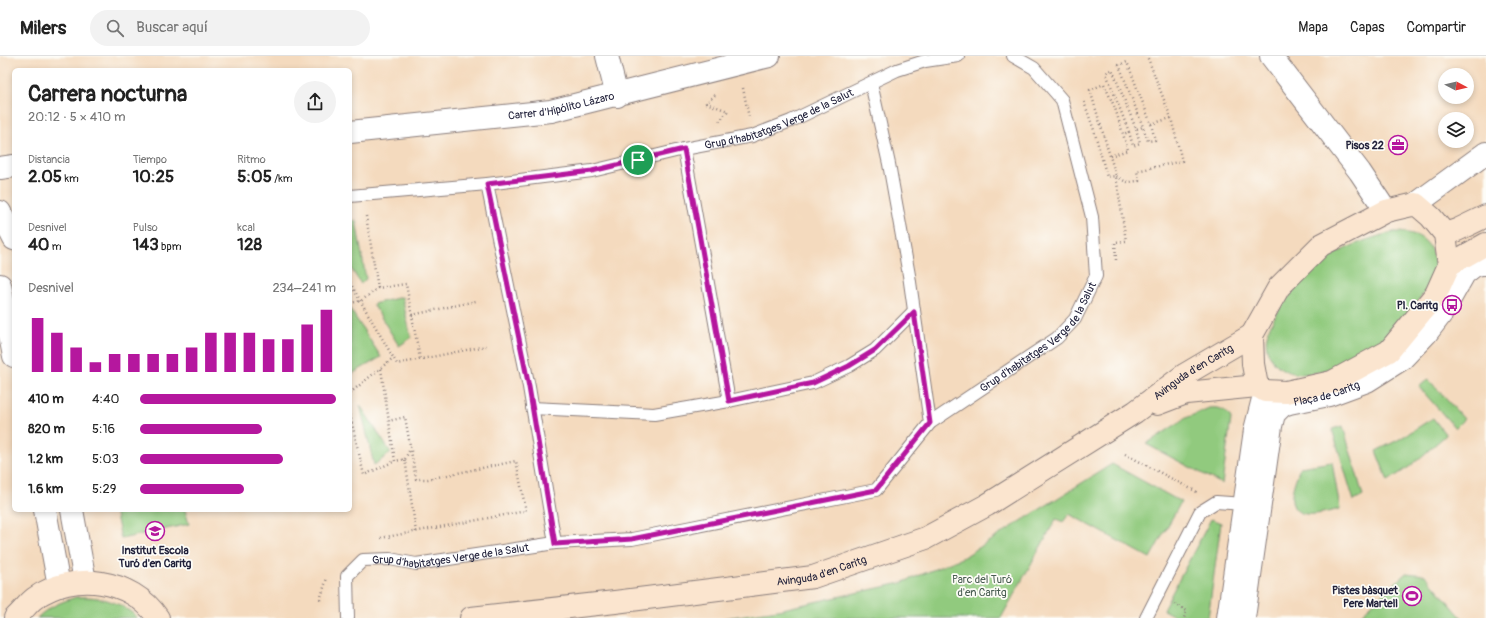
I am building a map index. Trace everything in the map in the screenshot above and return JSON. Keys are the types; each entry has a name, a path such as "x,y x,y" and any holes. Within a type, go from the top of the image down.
{"street":[{"path":"607,56 617,96"},
{"name":"Carrer d'Hipólito Lázaro","path":"352,132 551,111 617,96 768,56"},
{"path":"1271,56 1360,172 1386,211"},
{"path":"1228,618 1261,389 1253,364 1252,335 1279,287 1321,246 1386,211 1416,204 1486,154"},
{"path":"0,168 12,166"},
{"path":"1416,204 1431,217 1444,234 1449,265 1486,244"},
{"path":"0,212 12,234"},
{"path":"1444,234 1457,230 1486,216"},
{"name":"Plaça de Caritg","path":"1244,618 1271,426 1274,414 1278,408 1289,403 1329,396 1367,381 1402,359 1426,334 1442,313 1464,274 1474,266 1486,264"},
{"name":"Avinguda d'en Caritg","path":"1135,412 1186,393 1261,389 1286,392 1332,382 1389,351 1436,294 1449,265"},
{"path":"0,285 12,346"},
{"name":"Avinguda d'en Caritg","path":"471,618 615,602 813,577 926,538 987,506 1135,412 1184,375 1252,335"},
{"path":"44,512 60,586"},
{"path":"72,512 85,581"},
{"path":"15,618 35,598 60,586 85,581 110,584 133,594 159,615"}],"lane":[{"name":"Grup d'habitatges Verge de la Salut","path":"352,196 487,184 592,171 684,149 752,136 791,121 897,70 958,56"},
{"name":"Grup d'habitatges Verge de la Salut","path":"348,618 347,576 363,560 390,559 416,564 555,544 632,539 876,490 930,423 1057,338 1075,319 1096,276 1092,217 1062,100 1034,68 1013,56"},
{"path":"871,83 890,172 909,274 930,423"},
{"path":"684,149 729,401"},
{"path":"487,184 532,408 555,544"},
{"path":"532,408 654,414 729,401 813,383 849,366 875,350 914,312"},
{"path":"1146,618 1200,512 1216,502 1244,504"}],"path":[{"path":"1116,176 1126,182 1139,181 1137,171 1182,161 1171,118 1148,56"},
{"path":"1127,62 1151,124 1155,140 1148,141 1143,127 1119,65 1127,62"},
{"path":"1112,70 1136,129 1140,143 1133,146 1129,132 1106,73 1112,70"},
{"path":"1110,156 1128,150 1115,108 1104,84 1090,90 1116,176 1126,241 1116,242 1116,248"},
{"path":"743,85 749,114"},
{"path":"710,100 706,103 728,111 716,125"},
{"path":"1151,124 1171,118"},
{"path":"1136,129 1143,127"},
{"path":"1123,134 1129,132"},
{"path":"366,216 378,288"},
{"path":"352,303 361,301 378,288 406,284 420,359"},
{"path":"352,286 397,364 486,346"},
{"path":"412,315 476,301"},
{"path":"352,391 394,358"},
{"path":"381,369 395,461"},
{"path":"376,539 526,511 516,461 428,479 416,479 405,417 389,420"},
{"path":"352,424 364,475 395,461 405,459"},
{"path":"410,448 405,459 416,532"},
{"path":"1125,454 1216,502"},
{"path":"320,600 329,572"}],"green space":[{"path":"352,221 356,221 366,279 361,284 352,270"},
{"path":"1394,232 1410,233 1427,243 1434,263 1434,272 1431,280 1420,299 1404,319 1371,349 1328,369 1319,372 1301,374 1285,370 1277,365 1271,358 1268,351 1266,344 1267,336 1277,313 1299,283 1312,271 1340,251 1372,238"},
{"path":"402,297 411,338 399,346 373,304"},
{"path":"352,312 381,357 352,374"},
{"path":"1428,379 1464,419 1455,428 1419,387"},
{"path":"360,405 391,453 374,465"},
{"path":"1209,408 1222,409 1231,419 1222,484 1146,444 1186,418"},
{"path":"1433,418 1446,435 1412,465 1388,481 1376,451 1398,440"},
{"path":"1343,426 1363,496 1354,501 1332,429"},
{"path":"1332,462 1340,509 1319,514 1304,514 1298,512 1294,507 1292,496 1293,487 1300,467"},
{"name":"Parc del Turó d'en Caritg","path":"1112,464 1181,502 1150,558 1069,514 1063,522 1056,519 1001,618 725,618 778,610 901,583 964,557"},
{"path":"115,512 186,512 189,524 121,539"},
{"path":"1211,519 1221,523 1208,618 1178,618 1163,610"},
{"name":"Pistes bàsquet Pere Martell","path":"1406,573 1425,575 1462,618 1357,618"},
{"path":"76,597 93,597 109,601 124,607 138,618 37,618 55,605"}],"place":[{"name":"Pisos 22","path":"1398,145"},
{"name":"Pl. Caritg","path":"1452,305"},
{"name":"Institut Escola Turó d'en Caritg","path":"155,531"},
{"name":"Pistes bàsquet Pere Martell","path":"1412,596"}],"route":[{"path":"684,149 729,401 813,383 849,366 875,350 914,312 930,423 876,490 632,539 555,544 529,387 487,184 592,171 638,160 684,149"}]}
